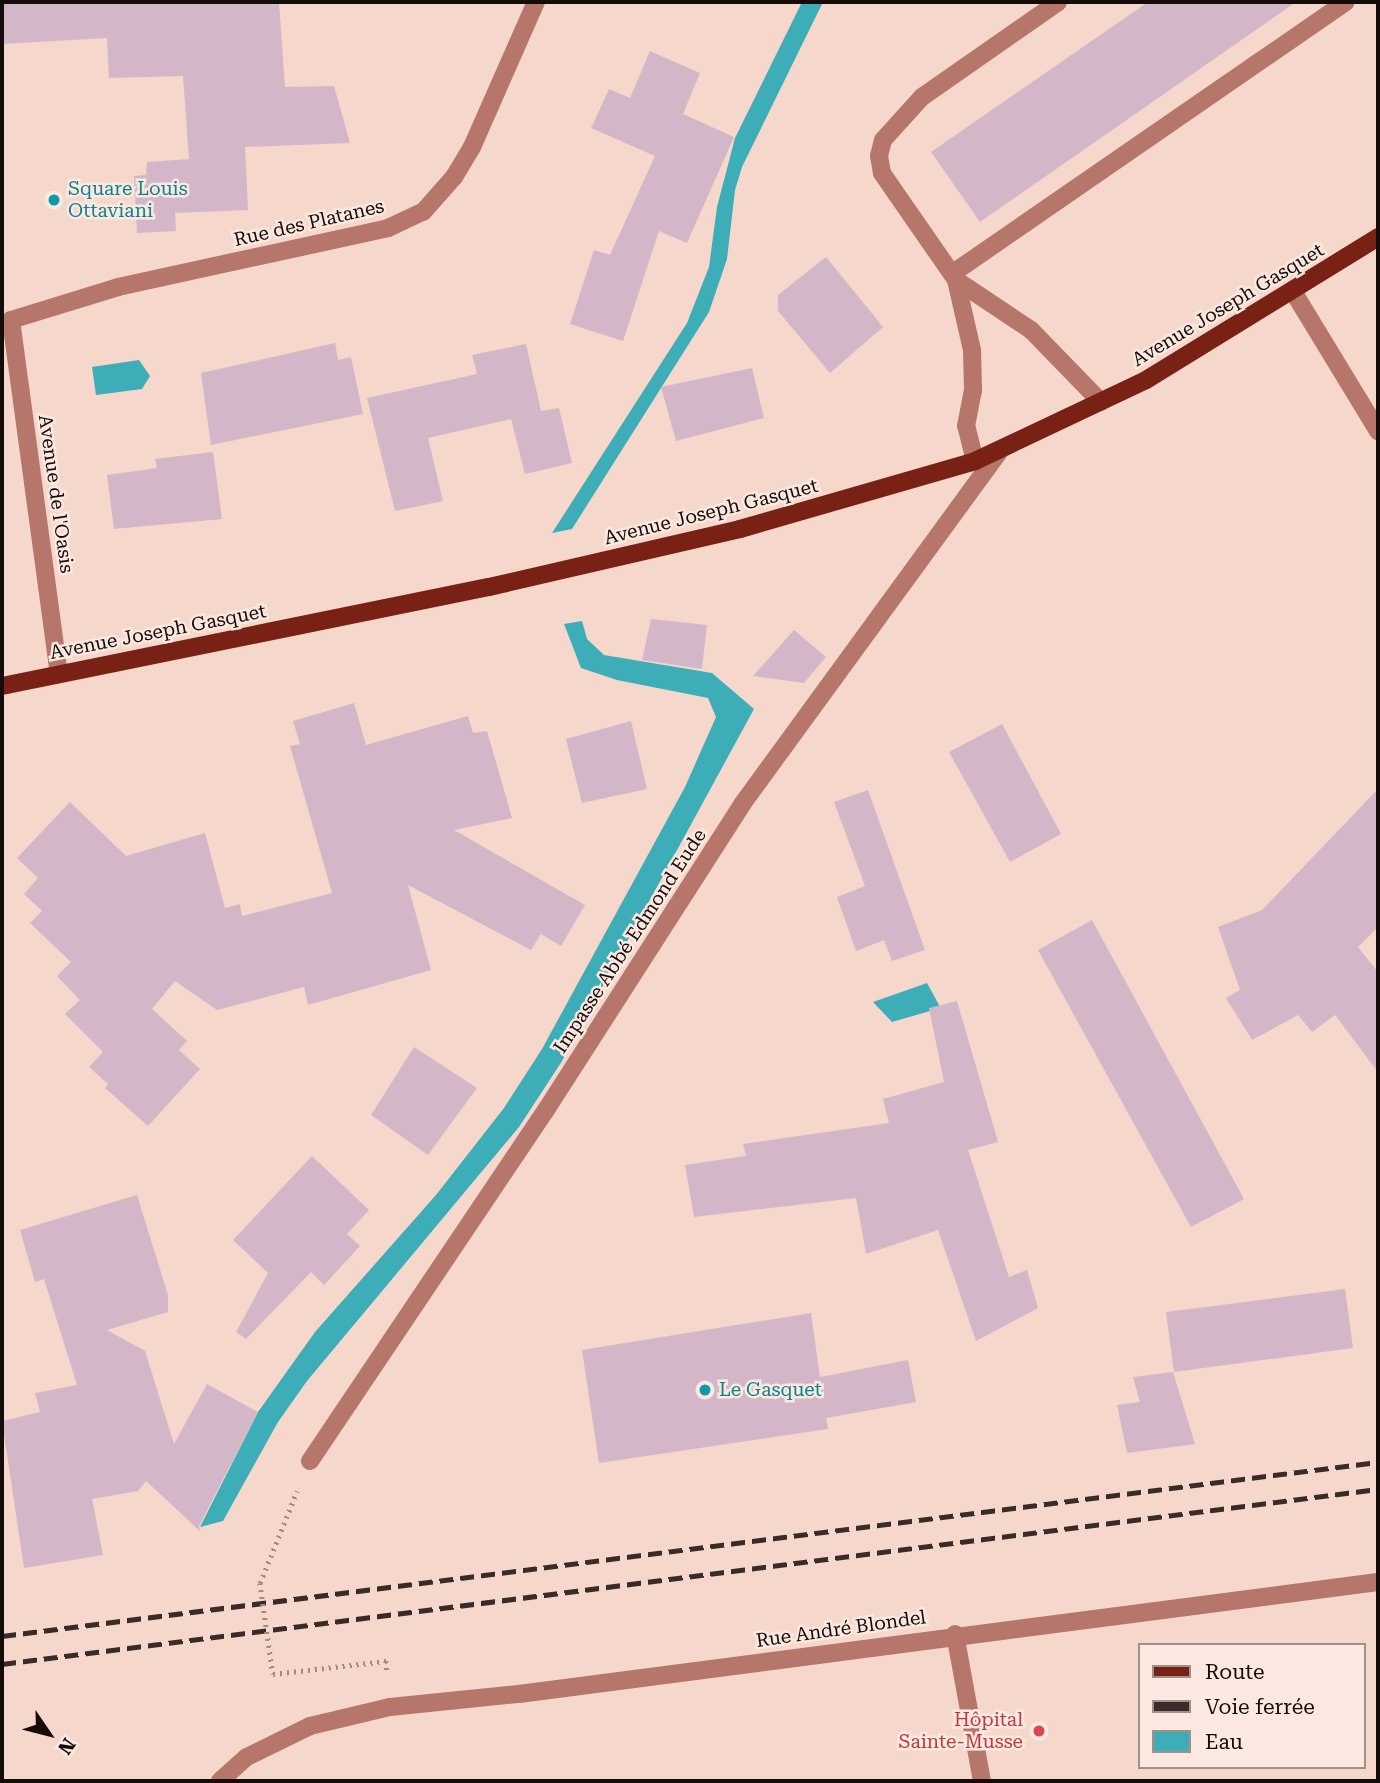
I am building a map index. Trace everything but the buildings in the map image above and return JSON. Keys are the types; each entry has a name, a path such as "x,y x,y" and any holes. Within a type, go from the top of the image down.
{"main road":[{"name":"Avenue Joseph Gasquet","path":"2,685 489,587 727,533 975,461 1101,402 1294,293 1378,237"}],"street":[{"name":"Rue des Platanes","path":"7,317 118,287 388,228 423,212 454,177 472,147 536,2"},
{"path":"1058,2 922,97 883,140 879,156 882,173 954,277 1031,330 1101,402"},
{"path":"954,277 1346,2"},
{"path":"954,277 972,350 973,390 967,426 975,461"},
{"path":"1294,293 1378,432"},
{"name":"Avenue de l'Oasis","path":"7,317 59,674"},
{"name":"Impasse Abbé Edmond Eude","path":"310,1461 547,1110 743,803 999,452"},
{"name":"Rue André Blondel","path":"220,1781 247,1757 310,1726 390,1707 519,1695 955,1634 1378,1582"},
{"path":"955,1634 982,1781"}],"path":[{"path":"310,1461 260,1583 273,1674 365,1662"}],"water":[{"path":"802,2 823,2 742,167 735,190 727,259 709,312 572,529 552,533 687,323 709,267 717,207 735,138"},
{"path":"139,360 150,376 142,389 96,395 92,367"},
{"path":"582,621 587,639 604,655 712,673 754,709 562,1061 519,1127 307,1381 278,1422 223,1521 200,1527 258,1412 315,1332 436,1195 504,1108 542,1049 685,787 716,717 708,698 617,680 581,668 564,624"},
{"path":"927,983 939,1005 937,1009 892,1022 873,1002"}],"railway":[{"path":"2,1636 1378,1462"},
{"path":"2,1664 1378,1489"}],"place":[{"name":"Square Louis Ottaviani","path":"54,200"},
{"name":"Le Gasquet","path":"705,1390"},
{"name":"Hôpital Sainte-Musse","path":"1039,1731"}]}
